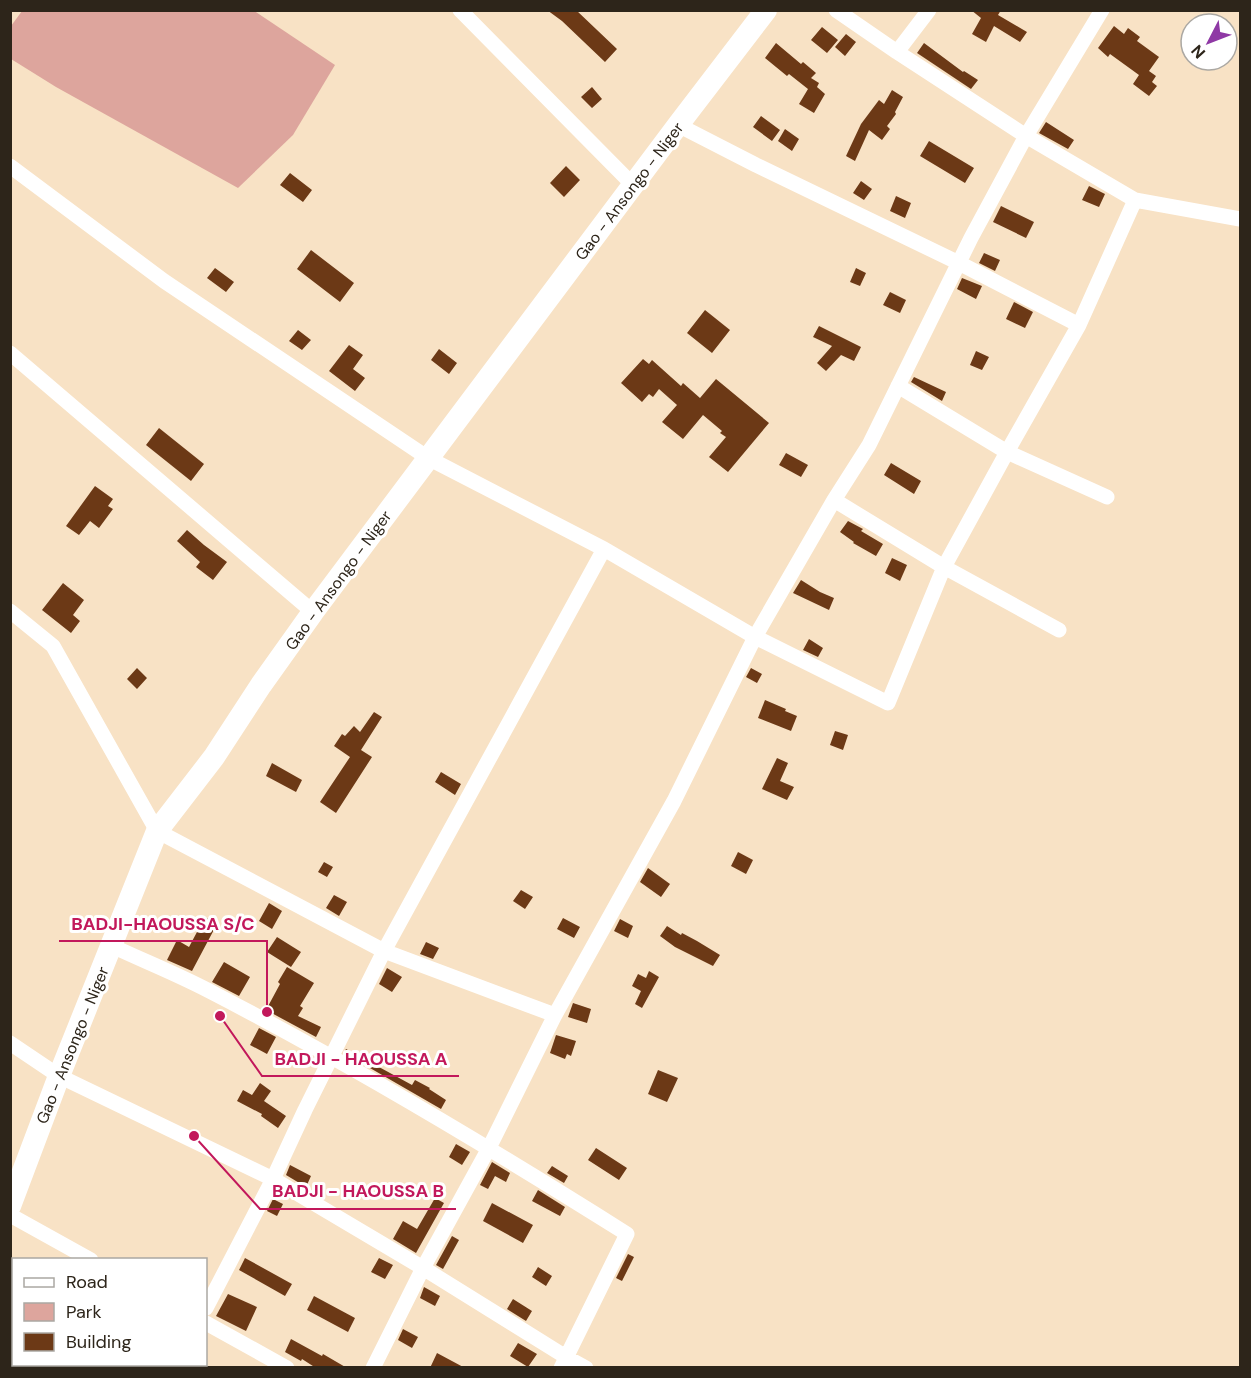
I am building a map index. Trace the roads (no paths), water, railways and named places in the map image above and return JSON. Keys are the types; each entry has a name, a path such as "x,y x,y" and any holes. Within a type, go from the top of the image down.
{"main road":[{"name":"Gao - Ansongo - Niger","path":"10,1206 59,1076 157,831 214,757 261,685 428,458 766,10"}],"street":[{"path":"460,10 633,185"},
{"path":"836,10 1026,136 1135,200 1240,219"},
{"path":"897,52 929,10"},
{"path":"373,1368 423,1268 489,1148 555,1015 674,801 755,638 834,500 869,445 958,263 1026,136 1102,10"},
{"path":"678,125 1078,325"},
{"path":"10,166 164,281 428,458 604,549 755,638 888,703 944,567 1078,325 1135,200"},
{"path":"10,353 314,612"},
{"path":"898,386 1007,452 1107,497"},
{"path":"834,500 944,567 1059,630"},
{"path":"207,1306 273,1179 384,951 604,549"},
{"path":"10,610 53,646 157,831 384,951 555,1015"},
{"path":"112,946 213,993 331,1056 489,1148 627,1234 563,1362"},
{"path":"10,1043 59,1076 273,1179 423,1268 563,1362 586,1368"},
{"path":"10,1215 87,1258"},
{"path":"207,1324 287,1368"}],"place":[{"name":"BADJI-HAOUSSA S/C","path":"267,1012"},
{"name":"BADJI - HAOUSSA A","path":"220,1016"},
{"name":"BADJI - HAOUSSA B","path":"194,1136"}]}
